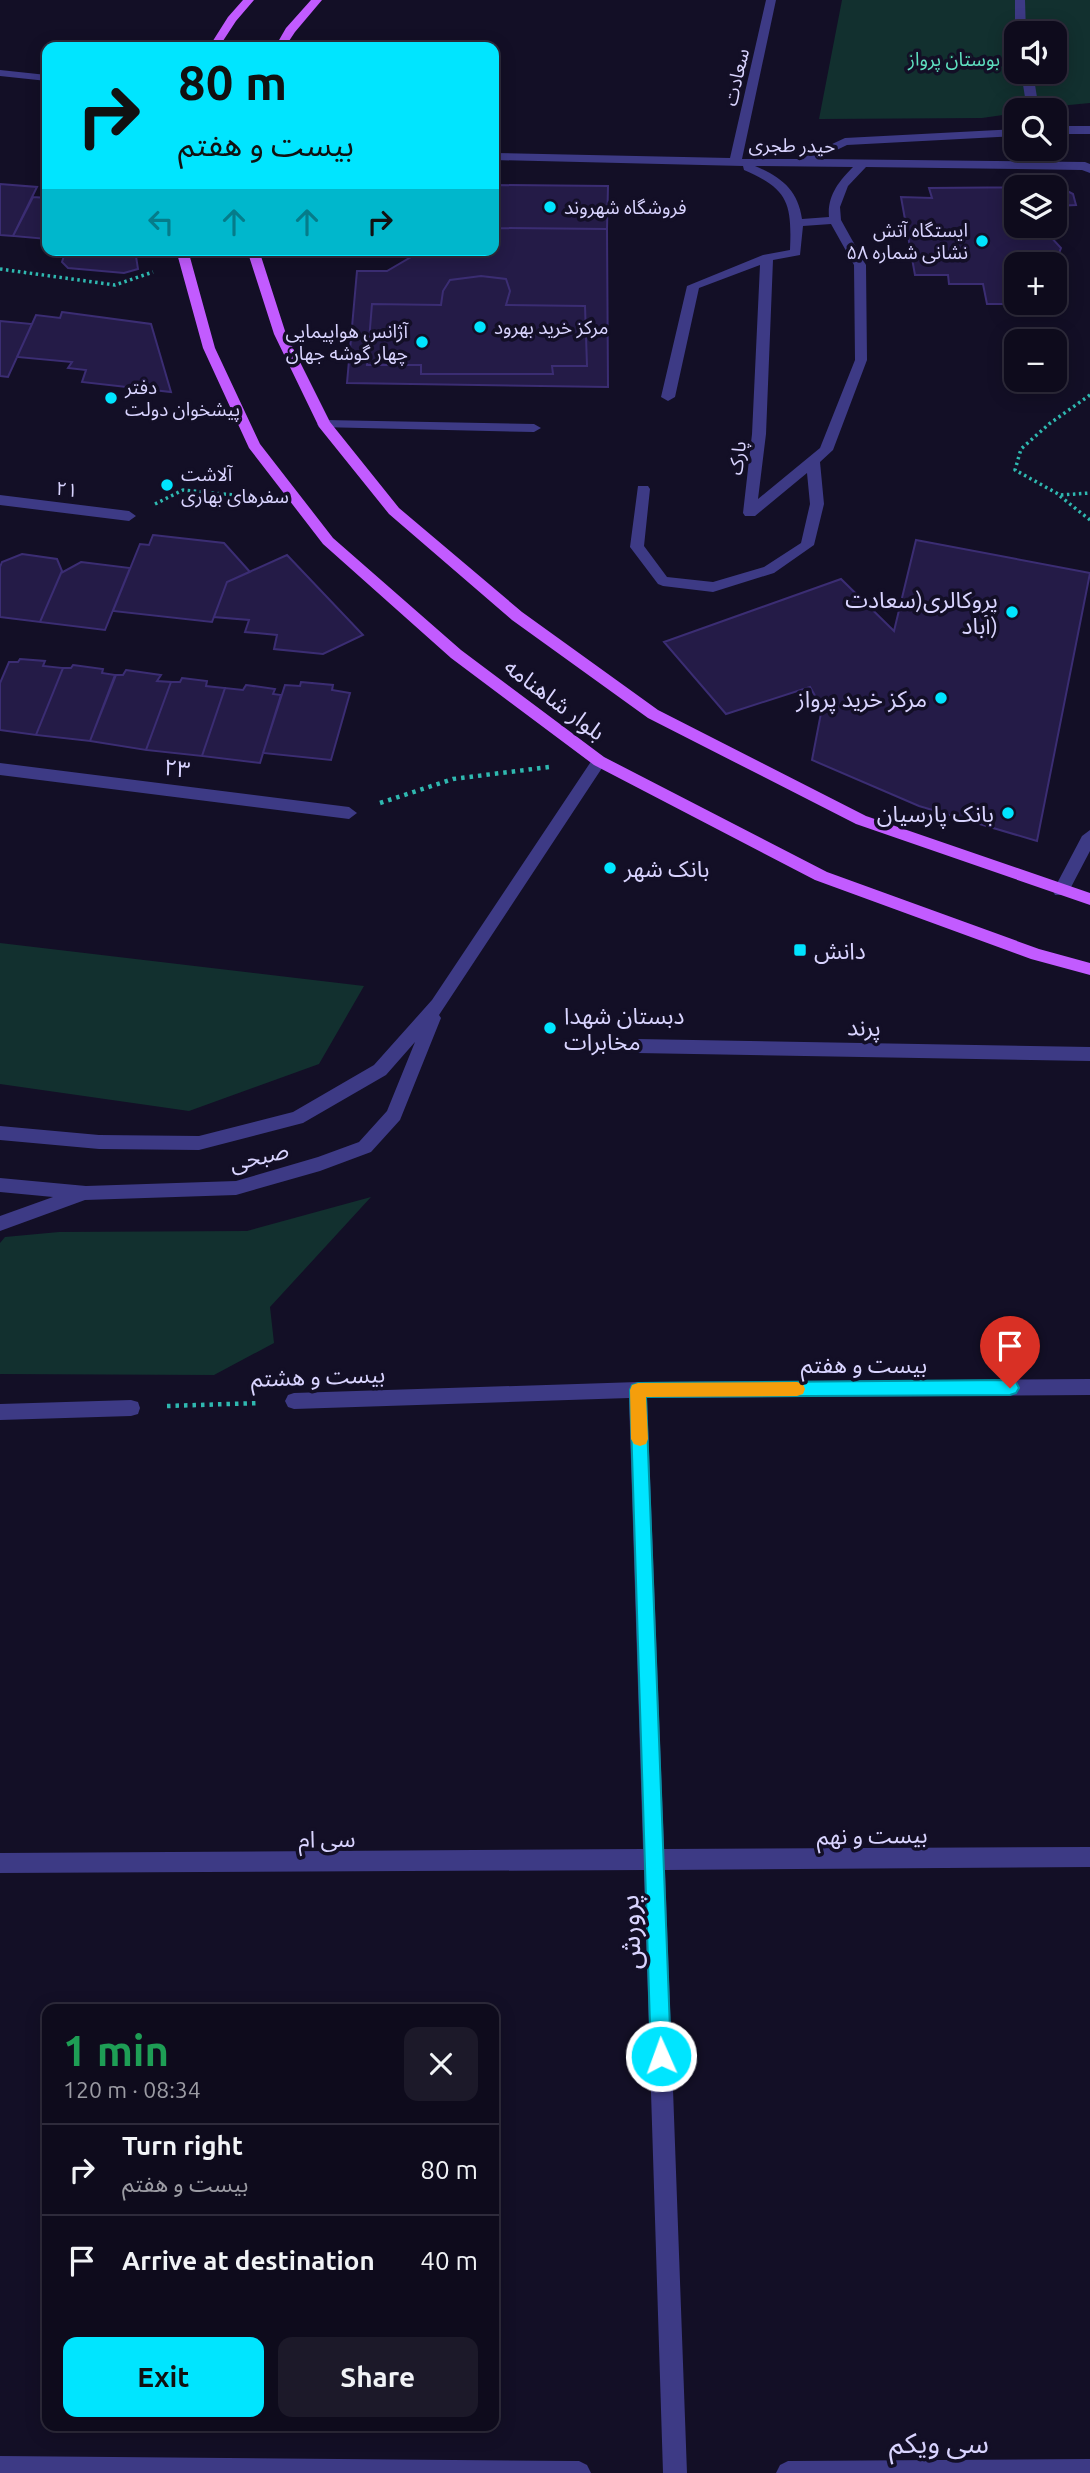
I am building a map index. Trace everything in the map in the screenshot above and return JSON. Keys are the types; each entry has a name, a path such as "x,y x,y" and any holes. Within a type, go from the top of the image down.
{"main road":[{"path":"217,42 249,0"},
{"path":"283,42 317,0"},
{"name":"بلوار شاهنامه","path":"183,256 209,348 254,445 328,541 446,645 599,761 821,876 1037,955 1090,970"},
{"name":"بلوار شاهنامه","path":"255,256 280,334 324,424 394,512 517,616 653,715 861,820 1090,899"}],"street":[{"name":"سعادت","path":"735,162 771,0"},
{"path":"1020,0 1021,21"},
{"path":"0,73 42,77"},
{"path":"1067,130 1090,130"},
{"path":"802,163 845,142 1004,133"},
{"name":"حیدر طجری","path":"499,156 1085,166 1090,169"},
{"path":"668,397 693,286 768,258 796,252 798,223 790,191 772,176 735,162"},
{"path":"798,223 835,220 834,207 842,185 862,164"},
{"name":"پارک","path":"768,258 759,434 750,513 826,450 861,360 860,265 835,220"},
{"path":"324,424 534,428"},
{"path":"643,489 637,547 663,581 713,587 769,569 807,545 817,504 813,460"},
{"name":"۲۱","path":"0,500 130,516"},
{"name":"صبحی","path":"0,1133 99,1142 199,1143 297,1118 380,1070 438,1005 599,761"},
{"name":"۲۳","path":"0,769 349,813"},
{"path":"1061,891 1090,836"},
{"name":"صبحی","path":"0,1185 86,1193 236,1188 320,1164 365,1147 394,1115 438,1005"},
{"name":"پرند","path":"637,1046 1090,1054"},
{"path":"0,1224 86,1193"},
{"name":"بیست و هفتم","path":"638,1390 1090,1387"},
{"name":"بیست و هشتم","path":"295,1401 638,1390"},
{"name":"پرورش","path":"638,1390 675,2473"},
{"path":"0,1412 131,1408"},
{"name":"بیست و نهم","path":"654,1862 1090,1857"},
{"name":"سی ام","path":"0,1863 654,1862"},
{"path":"0,2468 579,2473"},
{"name":"سی ویکم","path":"788,2473 1090,2471"}],"path":[{"path":"0,269 115,285 183,256"},
{"path":"1090,395 1049,424 1021,449 1015,470 1060,495 1090,520"},
{"path":"130,516 183,490 244,496 285,485"},
{"path":"1060,495 1090,492"},
{"path":"349,813 453,779 599,761"},
{"name":"بیست و هشتم","path":"131,1408 295,1401"}],"green space":[{"name":"بوستان پرواز","path":"842,0 1090,0 1090,103 1067,105 1067,98 1004,98 1004,115 982,118 819,119"},
{"path":"0,943 364,986 319,1064 189,1111 0,1084"},
{"path":"371,1197 270,1307 274,1343 214,1375 0,1374 0,1243 5,1237 59,1232 247,1231"}],"building":[{"path":"0,184 37,187 13,236 0,235"},
{"name":"فروشگاه شهروند","path":"499,185 608,186 607,229 499,228"},
{"name":"ایستگاه آتش نشانی شماره ۵۸","path":"1004,187 1004,238 1052,238 1061,248 1060,252 1004,252 1004,304 987,304 983,284 949,284 948,275 915,275 901,197 932,198 929,188"},
{"path":"1067,191 1073,194 1076,205 1067,205"},
{"path":"33,197 42,198 42,239 13,236"},
{"name":"مرکز خرید بهرود","path":"499,228 607,229 608,387 347,383 357,271 387,271 413,256 499,256"},
{"path":"64,256 136,256 138,269 124,273 68,268 62,262"},
{"path":"481,276 506,279 510,291 506,305 585,306 587,366 552,366 553,374 421,374 421,365 367,365 372,304 441,305 443,291 450,280"},
{"path":"62,312 151,324 171,392 82,382 86,370 68,368 72,362 17,357 36,315 60,318"},
{"path":"0,321 32,324 8,377 0,376"},
{"path":"153,535 224,543 250,572 227,582 212,622 113,611 140,544 149,545"},
{"name":"مرکز خرید پرواز","path":"916,540 1090,573 1037,841 919,806 812,760 822,708 810,687 726,714 664,642 841,579 894,631"},
{"path":"22,554 57,559 62,571 40,622 0,617 0,567 2,562"},
{"path":"287,555 363,635 323,654 274,649 277,635 245,632 249,620 214,617 227,582"},
{"path":"81,562 130,568 105,630 40,622 61,573"},
{"path":"20,659 45,661 43,666 63,668 36,735 0,730 0,683 9,662 18,662"},
{"path":"73,665 103,669 102,673 115,675 90,741 36,735 63,668 71,668"},
{"path":"126,670 161,675 157,681 171,682 146,750 90,741 116,675 123,675"},
{"path":"182,678 207,681 206,686 225,688 202,756 146,750 171,682 180,682"},
{"path":"301,682 333,685 332,690 350,693 331,760 263,753 285,685 300,686"},
{"path":"246,685 275,689 273,694 281,695 260,763 202,756 225,688 243,690"}],"slow traffic":[{"path":"640,1439 638,1390 797,1389"}],"place":[{"name":"فروشگاه شهروند","path":"550,207"},
{"name":"ایستگاه آتش نشانی شماره ۵۸","path":"982,241"},
{"name":"مرکز خرید بهرود","path":"480,327"},
{"name":"آژانس هواپیمایی چهار گوشه جهان","path":"422,342"},
{"name":"دفتر پیشخوان دولت","path":"111,398"},
{"name":"آلاشت سفرهای بهاری","path":"167,485"},
{"name":"پروکالری(سعادت آباد)","path":"1012,612"},
{"name":"مرکز خرید پرواز","path":"941,698"},
{"name":"بانک پارسیان","path":"1008,813"},
{"name":"بانک شهر","path":"610,868"},
{"name":"دانش","path":"800,950"},
{"name":"دبستان شهدا مخابرات","path":"550,1028"}],"route":[{"path":"661,2056 638,1390 1010,1388"}]}
